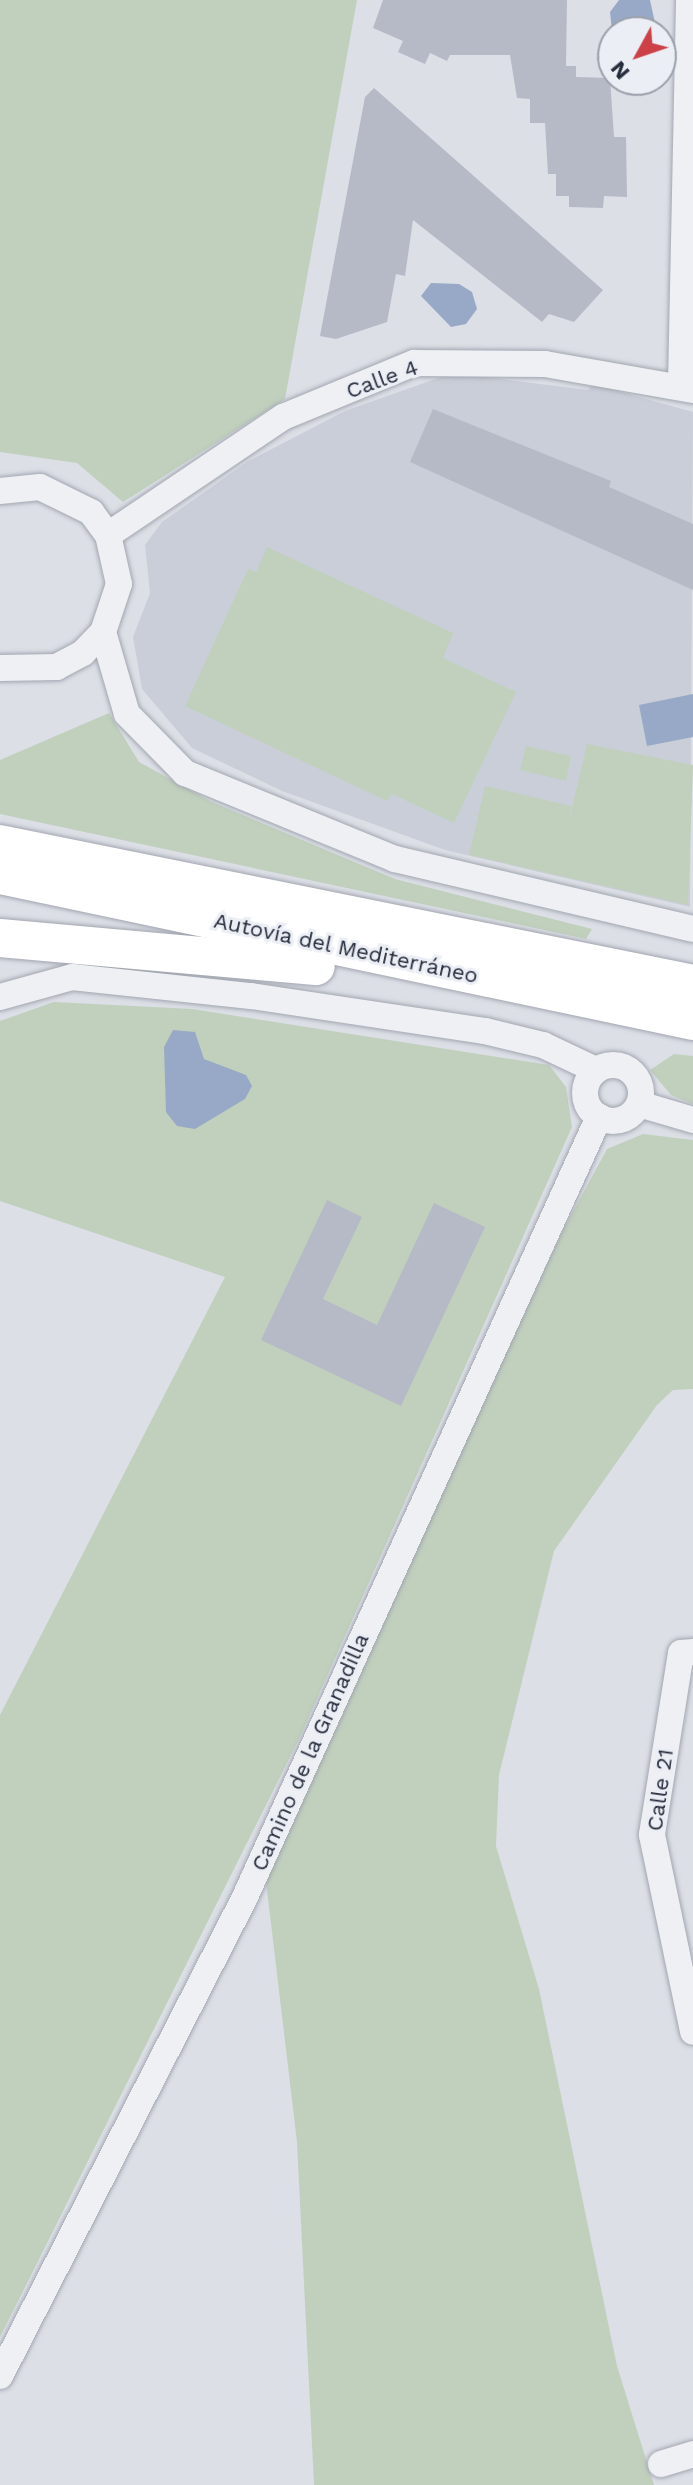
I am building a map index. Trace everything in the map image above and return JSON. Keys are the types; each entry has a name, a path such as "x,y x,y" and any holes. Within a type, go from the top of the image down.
{"highway":[{"name":"Autovía del Mediterráneo","path":"0,844 693,984"},
{"name":"Autovía del Mediterráneo","path":"0,875 693,1021"},
{"path":"0,938 79,940 313,966 693,1039"}],"street":[{"path":"687,387 689,0"},
{"name":"Calle 4","path":"108,535 283,417 414,363 545,364 687,387"},
{"path":"0,668 57,667 103,632 119,584 108,535 67,496 4,486"},
{"path":"103,632 127,714 185,773 395,859 693,929"},
{"path":"0,997 72,977 251,996 485,1031 543,1045 596,1070 613,1065 630,1071 640,1086 639,1104"},
{"path":"596,1070 585,1094 599,1117 617,1120 639,1104"},
{"path":"639,1104 693,1120"},
{"name":"Camino de la Granadilla","path":"0,2376 245,1897 599,1117"},
{"name":"Calle 21","path":"693,1652 681,1653 652,1835 693,2032"},
{"path":"661,2464 693,2454"}],"shaded area":[{"path":"477,376 588,390 592,384 693,412 690,907 445,850 282,791 192,748 142,689 133,637 150,593 145,545 162,522 247,462 345,411 441,377"}],"green space":[{"path":"0,0 357,0 285,399 123,502 77,463 0,452"},
{"path":"267,547 453,633 443,658 516,692 454,823 392,794 387,801 185,706 248,569 256,572"},
{"path":"109,713 139,762 212,802 395,879 592,929 586,939 0,814 0,760"},
{"path":"587,744 693,765 688,905 469,855 485,786 571,806 569,820"},
{"path":"526,746 571,756 566,781 520,770"},
{"path":"54,1002 192,1009 549,1065 566,1087 572,1127 299,1739 0,2337 0,1715 225,1277 0,1201 0,1021"},
{"path":"674,1054 693,1056 693,1104 671,1095 650,1070"},
{"path":"643,1134 693,1140 693,1389 673,1390 657,1405 554,1551 499,1775 496,1846 539,1989 617,2366 654,2485 314,2485 297,2142 265,1873 563,1230 607,1149"}],"water":[{"path":"619,0 650,0 654,16 610,16"},
{"path":"431,283 459,284 472,292 477,309 466,324 451,327 421,296"},
{"path":"693,694 693,737 647,746 639,705"},
{"path":"173,1030 195,1032 204,1059 246,1075 252,1086 245,1099 195,1129 177,1126 166,1112 164,1047"}],"building":[{"path":"383,0 567,0 566,66 576,66 576,77 597,78 597,96 611,96 614,137 626,137 627,197 604,196 603,208 569,207 569,196 556,196 556,174 548,174 545,123 530,123 530,99 517,98 510,55 450,55 447,61 430,53 425,64 398,52 403,41 373,28"},
{"path":"374,88 603,290 574,322 549,314 542,322 413,220 405,276 396,274 387,322 336,339 320,336 365,97"},
{"path":"433,409 611,481 609,487 693,524 693,590 410,462"},
{"path":"327,1200 362,1217 323,1299 377,1325 434,1203 485,1227 401,1406 261,1340"}]}
